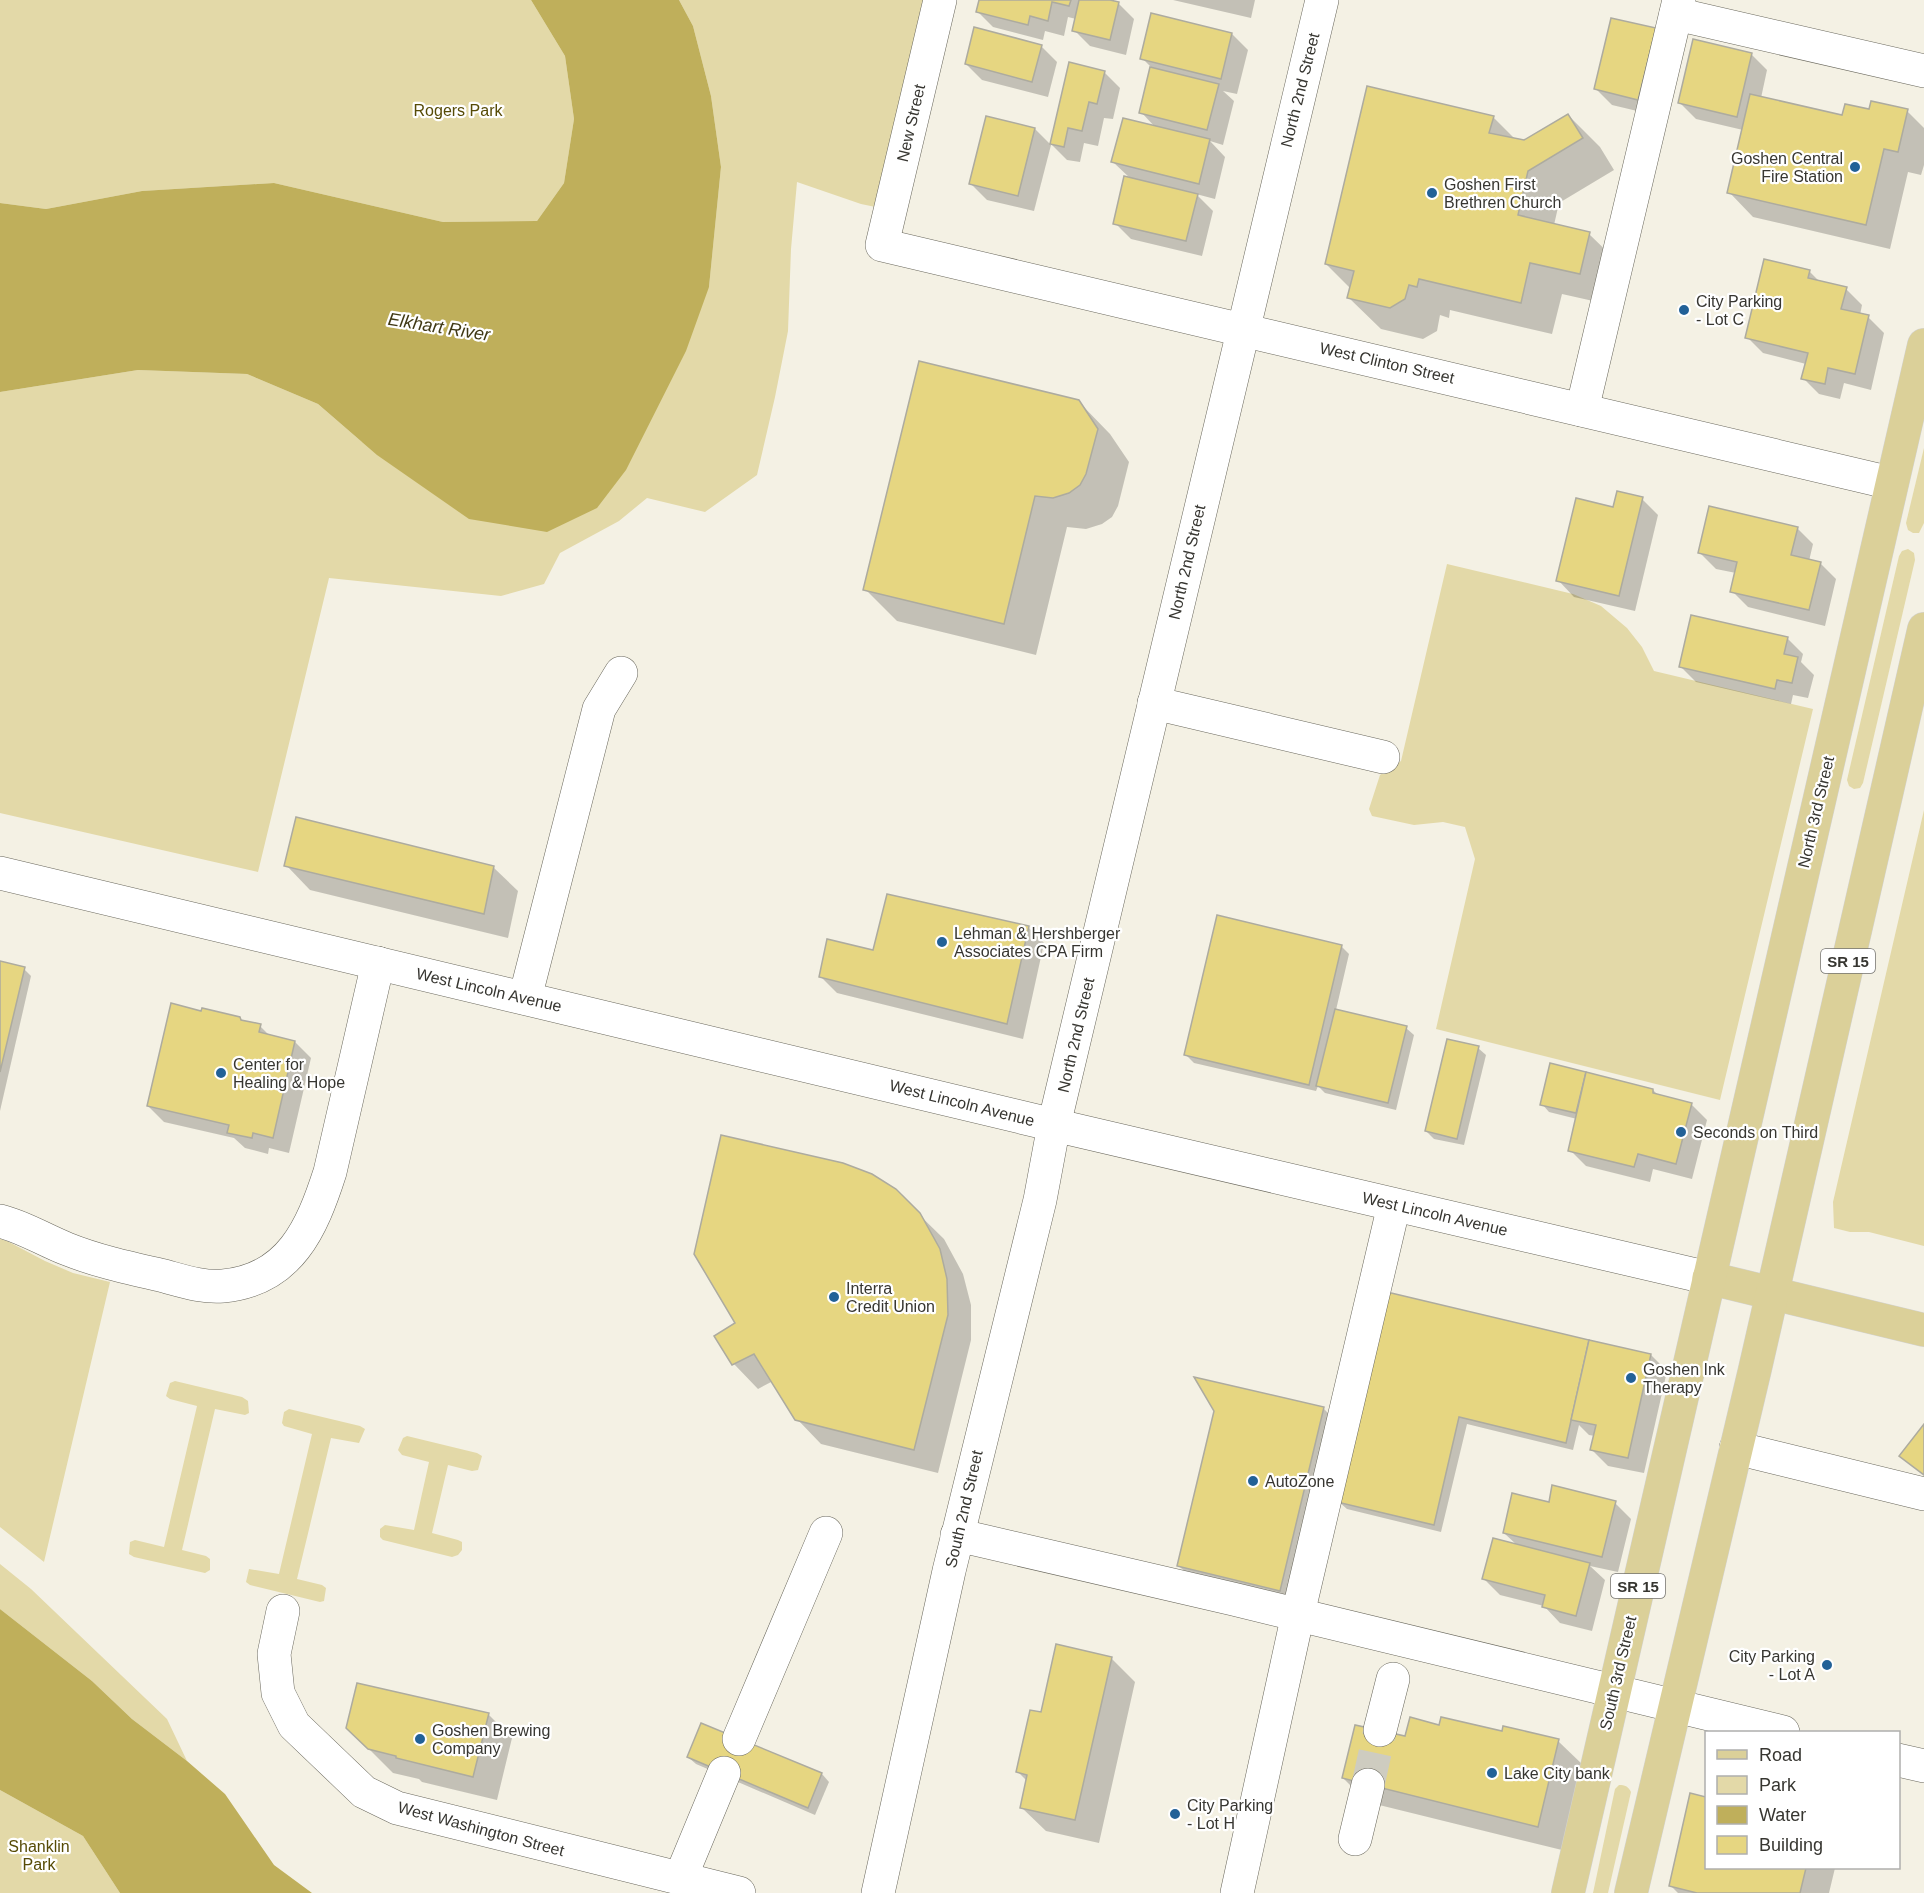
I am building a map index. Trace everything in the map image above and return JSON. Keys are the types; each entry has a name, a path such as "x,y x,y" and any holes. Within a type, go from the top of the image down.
{"main road":[{"name":"North 3rd Street","path":"1709,1278 1924,345"},
{"name":"SR 15","path":"1631,1893 1772,1293 1924,629"},
{"name":"West Lincoln Avenue","path":"1709,1278 1924,1330"},
{"name":"South 3rd Street","path":"1568,1893 1709,1278"}],"street":[{"name":"New Street","path":"882,245 940,0"},
{"name":"North 2nd Street","path":"1054,1125 1322,0"},
{"path":"1582,410 1678,7 1924,71"},
{"name":"West Clinton Street","path":"882,245 1892,483"},
{"path":"525,998 599,709 621,673"},
{"path":"1154,703 1383,756"},
{"name":"West Lincoln Avenue","path":"0,873 1054,1125 1709,1278"},
{"path":"0,1221 16,1225 66,1249 201,1285 222,1287 242,1282 276,1268 291,1254 304,1235 324,1191 378,963"},
{"name":"South 2nd Street","path":"878,1893 957,1535 1040,1200 1054,1125"},
{"path":"1237,1893 1298,1614 1394,1204"},
{"path":"1736,1448 1924,1494"},
{"path":"739,1739 826,1533"},
{"path":"957,1535 1298,1614 1779,1731"},
{"name":"West Washington Street","path":"283,1611 274,1654 278,1693 294,1725 364,1792 397,1808 740,1893"},
{"path":"1380,1730 1393,1679"},
{"path":"1900,1760 1924,1766"},
{"path":"680,1879 724,1773"},
{"path":"1355,1839 1368,1785"}],"green space":[{"name":"Rogers Park","path":"0,0 531,0 565,56 574,119 564,183 537,221 443,222 274,183 142,191 46,209 0,203"},
{"path":"679,0 940,0 890,210 861,204 797,182 791,249 788,331 757,475 705,512 647,498 619,521 560,553 544,584 501,596 329,578 258,872 0,813 0,392 138,370 247,374 318,404 362,442 709,287 721,167 711,96 693,26"},
{"path":"1924,448 1924,523 1919,533 1913,533 1908,530 1906,523"},
{"path":"1908,549 1914,553 1915,560 1863,783 1860,788 1854,789 1849,786 1847,780 1899,556 1902,551"},
{"path":"1447,564 1573,594 1601,606 1627,628 1642,647 1654,671 1813,709 1720,1100 1436,1029 1475,859 1465,827 1443,822 1414,825 1372,816 1369,809 1380,775 1401,761"},
{"path":"1924,810 1924,1246 1869,1232 1850,1232 1834,1228 1833,1202"},
{"path":"0,1239 73,1273 110,1282 44,1562 0,1527"},
{"path":"175,1381 242,1397 248,1401 249,1413 245,1415 215,1409 182,1550 210,1559 210,1570 205,1573 129,1554 130,1542 135,1540 164,1547 197,1406 166,1396 170,1383"},
{"path":"289,1409 365,1429 359,1443 331,1438 297,1579 326,1588 324,1601 320,1602 250,1585 246,1582 249,1569 279,1574 312,1434 284,1426 282,1423 284,1412"},
{"path":"407,1436 482,1456 478,1470 472,1471 448,1465 432,1533 462,1542 462,1550 458,1555 452,1557 383,1540 380,1537 380,1529 385,1525 414,1530 429,1462 402,1455 398,1450 403,1438"},
{"path":"0,1564 31,1589 167,1719 187,1761 132,1719 92,1681 0,1609"},
{"path":"1619,1785 1626,1786 1631,1792 1608,1893 1593,1893 1615,1789"},
{"name":"Shanklin Park","path":"0,1790 83,1836 120,1893 0,1893"}],"water":[{"name":"Elkhart River","path":"531,0 679,0 693,26 711,96 721,167 709,287 686,351 626,470 597,508 547,532 469,519 377,455 318,404 247,374 138,370 0,392 0,203 46,209 142,191 274,183 443,222 537,221 564,183 574,119 565,56"},
{"path":"0,1609 92,1681 132,1719 187,1761 225,1794 274,1865 312,1893 120,1893 83,1836 0,1790"}],"building":[{"path":"979,0 1071,0 1069,6 1052,2 1048,21 1030,16 1028,25 976,12"},
{"path":"1079,0 1119,2 1110,40 1072,31"},
{"path":"1151,13 1232,33 1221,79 1140,59"},
{"path":"1611,18 1656,28 1638,100 1594,89"},
{"path":"974,27 1042,45 1032,82 965,64"},
{"path":"1693,39 1752,53 1737,117 1678,103"},
{"path":"1069,62 1105,71 1097,104 1089,102 1082,131 1068,128 1064,147 1050,144"},
{"path":"1150,67 1219,84 1207,130 1139,113"},
{"name":"Goshen First Brethren Church","path":"1367,86 1494,116 1489,133 1524,140 1568,114 1583,138 1528,171 1518,215 1590,232 1580,274 1530,263 1521,303 1419,279 1417,287 1409,285 1405,299 1390,308 1347,298 1354,271 1325,264"},
{"path":"1750,94 1842,115 1845,104 1869,109 1871,101 1908,109 1898,152 1884,149 1866,225 1727,193"},
{"path":"986,116 1035,128 1018,196 969,184"},
{"path":"1123,118 1210,139 1199,184 1111,162"},
{"path":"1124,176 1198,194 1186,241 1113,224"},
{"path":"1764,259 1810,270 1808,278 1847,287 1841,309 1869,315 1855,374 1828,368 1825,384 1801,379 1808,353 1745,338"},
{"path":"919,361 1079,400 1098,429 1086,474 1080,485 1069,493 1053,498 1035,496 1004,624 863,590"},
{"path":"1617,491 1643,497 1619,596 1556,581 1576,498 1613,507"},
{"path":"1709,506 1798,527 1791,555 1821,562 1809,610 1730,592 1737,562 1698,553"},
{"path":"1691,615 1788,637 1784,654 1798,657 1792,683 1777,680 1775,689 1679,667"},
{"path":"296,817 494,866 484,914 284,866"},
{"path":"887,894 1029,926 1007,1024 819,977 827,939 873,950"},
{"path":"1217,915 1342,945 1309,1085 1184,1055"},
{"path":"0,961 25,967 0,1072"},
{"name":"Center for Healing & Hope","path":"171,1003 201,1011 202,1008 240,1017 241,1020 261,1024 259,1032 295,1041 273,1138 253,1133 252,1138 227,1133 229,1125 147,1106"},
{"path":"1335,1009 1407,1026 1388,1103 1316,1086"},
{"path":"1447,1039 1479,1046 1457,1139 1425,1131"},
{"path":"1550,1063 1586,1072 1576,1113 1540,1105"},
{"path":"1586,1072 1653,1089 1653,1093 1692,1103 1676,1164 1638,1154 1634,1167 1568,1151"},
{"name":"Interra Credit Union","path":"721,1135 843,1163 872,1174 896,1189 920,1213 940,1249 947,1279 948,1315 914,1450 795,1420 754,1354 732,1365 714,1336 735,1323 694,1254"},
{"path":"1387,1292 1589,1340 1566,1443 1459,1417 1434,1525 1337,1502"},
{"path":"1589,1340 1651,1354 1628,1458 1590,1450 1596,1425 1571,1420"},
{"path":"1194,1377 1324,1407 1280,1591 1177,1566 1214,1411"},
{"path":"1924,1424 1924,1475 1899,1456"},
{"path":"1552,1485 1616,1501 1602,1557 1503,1533 1512,1493 1549,1502"},
{"path":"1493,1538 1590,1563 1576,1616 1542,1607 1545,1595 1482,1579"},
{"path":"1056,1644 1112,1657 1075,1820 1020,1808 1027,1775 1016,1772 1030,1710 1041,1712"},
{"name":"Goshen Brewing Company","path":"357,1683 489,1713 473,1777 368,1749 346,1728"},
{"path":"1410,1717 1439,1725 1441,1717 1502,1731 1503,1726 1559,1739 1538,1827 1342,1778 1355,1725 1405,1736"},
{"path":"701,1723 822,1773 808,1808 687,1757"},
{"path":"1690,1793 1705,1797 1705,1869 1806,1869 1800,1893 1697,1893 1669,1886"}],"tunnel":[{"path":"1368,1785 1380,1730"}],"place":[{"name":"Goshen Central Fire Station","path":"1855,167"},
{"name":"Goshen First Brethren Church","path":"1432,193"},
{"name":"City Parking - Lot C","path":"1684,310"},
{"name":"Lehman & Hershberger Associates CPA Firm","path":"942,942"},
{"name":"Center for Healing & Hope","path":"221,1073"},
{"name":"Seconds on Third","path":"1681,1132"},
{"name":"Interra Credit Union","path":"834,1297"},
{"name":"Goshen Ink Therapy","path":"1631,1378"},
{"name":"AutoZone","path":"1253,1481"},
{"name":"City Parking - Lot A","path":"1827,1665"},
{"name":"Goshen Brewing Company","path":"420,1739"},
{"name":"Lake City bank","path":"1492,1773"},
{"name":"City Parking - Lot H","path":"1175,1814"}]}
